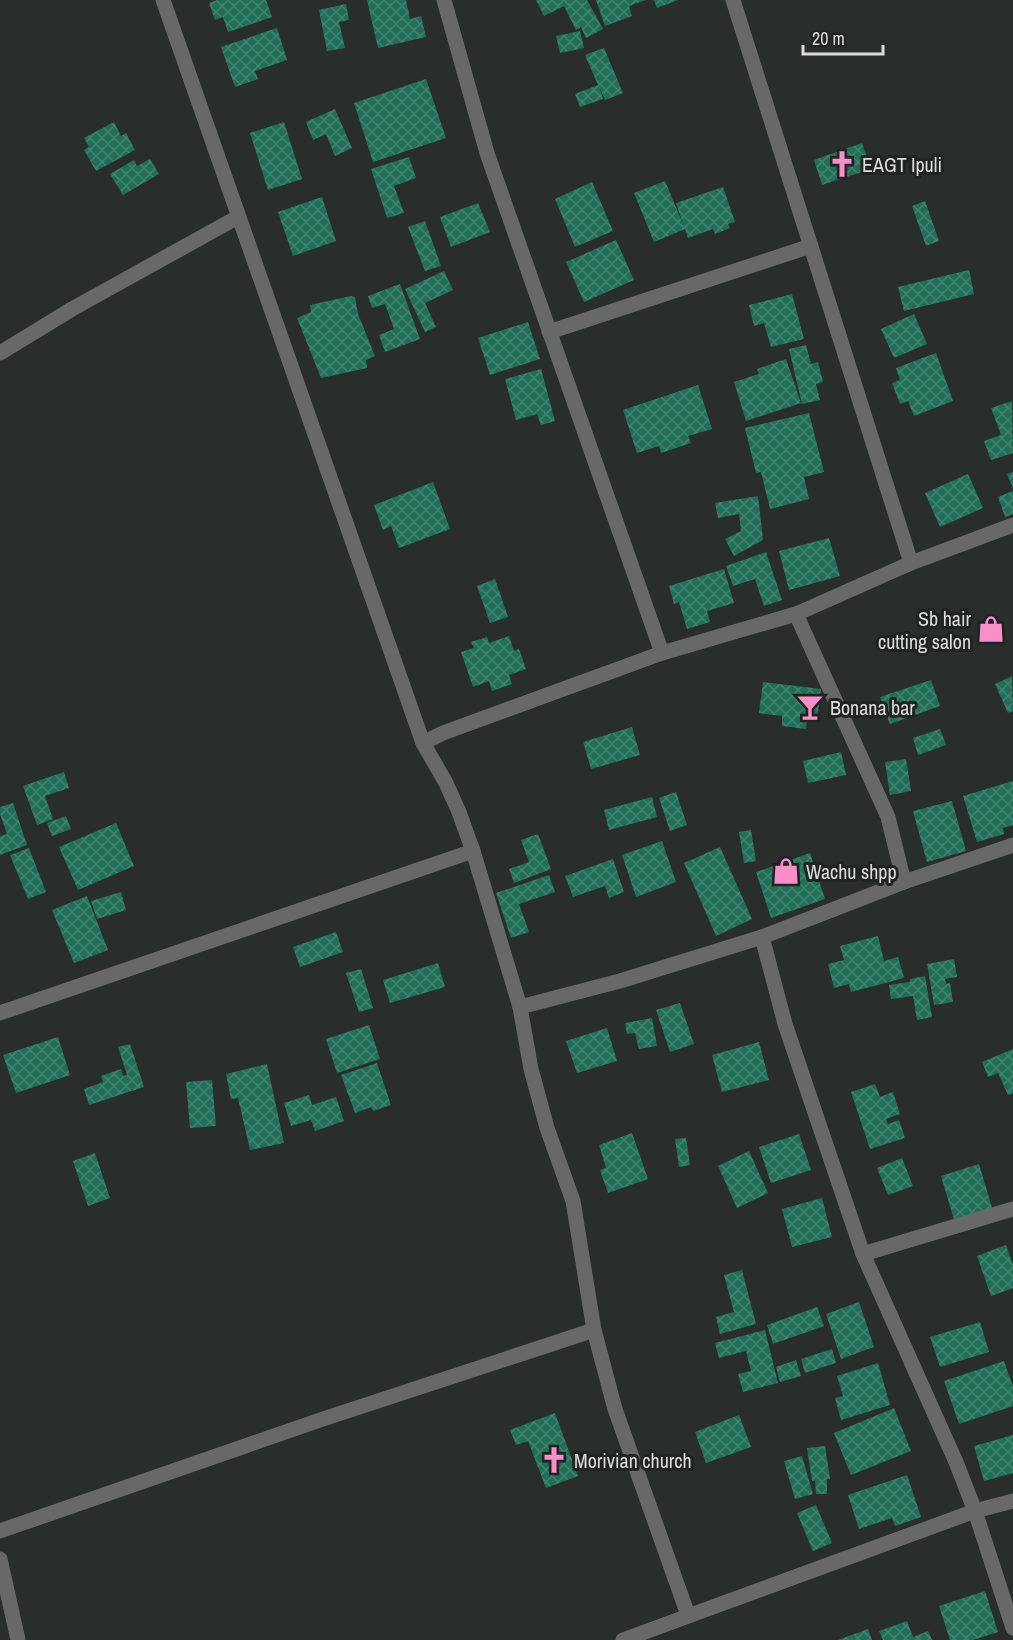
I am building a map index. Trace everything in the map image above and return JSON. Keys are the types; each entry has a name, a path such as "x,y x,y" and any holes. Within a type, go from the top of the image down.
{"street":[{"path":"163,0 423,743 451,792 473,851 520,1007 531,1069 573,1202 594,1330 615,1409 688,1615"},
{"path":"444,0 487,153 662,653"},
{"path":"733,0 911,562"},
{"path":"0,352 101,293 238,218"},
{"path":"549,332 811,246"},
{"path":"423,743 443,733 662,653 796,614 911,562 1013,525"},
{"path":"796,614 888,817 904,882"},
{"path":"520,1007 620,981 762,937 904,882 1013,845"},
{"path":"0,1012 473,851"},
{"path":"762,937 785,1024 863,1254 956,1462 975,1511 1013,1628"},
{"path":"863,1254 1013,1209"},
{"path":"0,1531 312,1423 594,1330"},
{"path":"622,1640 975,1511 1013,1501"},
{"path":"0,1559 18,1640"}],"building":[{"path":"217,0 266,0 272,17 228,32 223,17 215,20 209,3"},
{"path":"367,0 406,0 410,19 421,16 426,37 378,48"},
{"path":"536,0 587,0 603,29 586,38 581,27 576,30 564,6 544,16"},
{"path":"596,0 646,0 629,6 632,16 605,26"},
{"path":"654,0 678,0 657,8"},
{"path":"346,4 349,20 339,22 345,48 327,51 319,10"},
{"path":"277,28 287,60 255,71 258,79 235,87 221,47"},
{"path":"580,31 584,48 560,53 556,36"},
{"path":"604,48 623,93 605,100 600,89 603,99 580,107 575,94 598,85 585,55"},
{"path":"426,79 446,138 373,162 354,103"},
{"path":"335,109 352,148 335,156 326,134 313,140 306,122"},
{"path":"114,122 121,136 126,133 135,150 96,171 84,150 89,147 84,138"},
{"path":"284,122 302,179 268,190 250,133"},
{"name":"EAGT Ipuli","path":"862,143 871,169 822,185 814,160"},
{"path":"409,157 416,178 394,186 404,213 387,218 371,169"},
{"path":"150,159 159,174 123,195 110,174 134,160 137,166"},
{"path":"665,181 683,224 676,203 723,187 735,222 728,224 730,228 715,234 713,229 688,238 685,229 654,242 634,193"},
{"path":"592,182 613,231 575,247 555,199"},
{"path":"322,197 336,241 293,256 278,212"},
{"path":"925,201 939,241 926,246 912,206"},
{"path":"478,203 490,232 451,247 440,217"},
{"path":"425,221 441,266 425,271 408,227"},
{"path":"616,240 634,280 584,302 566,262"},
{"path":"969,270 974,294 904,311 898,287"},
{"path":"444,271 453,290 425,303 436,327 425,332 405,289"},
{"path":"400,284 420,339 385,352 379,335 394,329 385,304 372,308 368,296"},
{"path":"792,294 804,339 771,347 764,323 754,326 749,305"},
{"path":"355,297 358,314 375,356 366,360 367,368 321,378 297,318 311,312 310,305"},
{"path":"914,314 927,344 894,358 881,329"},
{"path":"528,322 540,359 490,375 478,338"},
{"path":"806,345 811,364 818,362 823,382 816,384 820,400 802,404 789,349"},
{"path":"936,353 953,401 914,416 908,401 900,404 892,383 900,380 896,368"},
{"path":"786,359 801,403 746,421 734,382 759,374 757,369"},
{"path":"541,369 555,421 541,425 537,414 516,420 505,379"},
{"path":"698,385 712,429 688,436 691,443 661,453 659,446 637,453 623,410"},
{"path":"1012,401 1013,453 991,460 984,441 1001,435 991,408"},
{"path":"809,413 824,472 804,477 809,499 770,509 761,472 756,473 745,428"},
{"path":"1013,472 1013,488 1007,474"},
{"path":"968,474 983,508 940,527 925,493"},
{"path":"433,482 450,529 399,548 391,526 383,530 374,505"},
{"path":"1013,491 1013,514 1005,517 998,497"},
{"path":"758,496 763,540 734,556 725,539 741,531 739,514 718,518 715,503"},
{"path":"829,538 840,576 789,590 779,551"},
{"path":"766,552 782,600 764,606 755,579 733,586 726,566"},
{"path":"724,569 734,603 707,611 710,622 687,629 679,602 674,604 669,586"},
{"path":"495,579 508,617 490,623 477,586"},
{"path":"509,636 514,651 519,649 526,669 509,675 512,684 492,691 489,681 473,687 461,652 474,648 471,642 487,637 489,643"},
{"path":"1012,676 1013,711 1008,713 995,684"},
{"path":"931,680 940,706 890,724 880,697"},
{"path":"763,682 821,689 817,720 807,719 806,729 782,726 782,716 759,713"},
{"path":"632,727 640,755 591,769 583,742"},
{"path":"940,729 946,745 918,755 913,738"},
{"path":"841,752 846,775 808,783 803,761"},
{"path":"906,759 911,791 890,795 885,762"},
{"path":"64,772 69,788 45,796 53,819 37,825 23,786"},
{"path":"1013,781 1013,825 1003,828 1004,834 977,842 963,796"},
{"path":"676,792 687,825 670,831 659,798"},
{"path":"652,797 657,817 609,830 604,810"},
{"path":"952,801 966,851 927,862 913,811"},
{"path":"13,803 27,845 0,855 0,836 7,834 0,807"},
{"path":"66,816 71,829 52,836 47,823"},
{"path":"116,823 134,866 78,890 59,847"},
{"path":"751,830 756,861 744,863 739,832"},
{"path":"538,834 551,869 514,883 509,869 529,862 521,840"},
{"path":"662,841 676,882 636,897 622,855"},
{"path":"720,847 752,919 716,936 684,863"},
{"path":"29,848 46,892 28,899 10,855"},
{"path":"810,853 825,899 771,918 756,872"},
{"path":"613,859 624,892 609,898 605,886 573,897 565,876"},
{"path":"549,875 555,892 519,904 529,932 511,938 496,893"},
{"path":"121,892 126,910 97,919 91,901"},
{"path":"87,896 108,950 74,963 52,910"},
{"path":"336,932 343,952 300,967 293,947"},
{"path":"878,936 884,961 898,957 904,978 851,992 849,984 834,988 828,964 844,960 840,946"},
{"path":"954,959 957,977 945,979 946,984 950,983 953,1002 934,1005 927,964"},
{"path":"438,963 445,987 390,1003 383,980"},
{"path":"361,969 373,1008 359,1012 346,973"},
{"path":"925,976 932,1017 917,1020 913,996 891,999 889,985 910,982 910,979"},
{"path":"680,1003 694,1044 670,1052 656,1010"},
{"path":"652,1018 657,1046 639,1049 635,1033 627,1034 625,1023"},
{"path":"369,1025 380,1059 337,1073 326,1039"},
{"path":"607,1028 617,1061 577,1073 566,1041"},
{"path":"58,1037 70,1075 16,1093 3,1055"},
{"path":"759,1042 769,1080 722,1092 712,1055"},
{"path":"130,1044 144,1087 89,1105 84,1089 103,1082 101,1076 121,1069 123,1076 127,1075 118,1047"},
{"path":"1013,1049 1013,1093 1008,1095 998,1073 988,1077 982,1062"},
{"path":"377,1063 391,1105 373,1111 371,1107 355,1113 341,1075"},
{"path":"267,1064 284,1143 250,1150 238,1098 231,1099 226,1074"},
{"path":"212,1080 216,1126 190,1128 186,1082"},
{"path":"875,1084 880,1097 893,1092 900,1114 886,1119 888,1124 899,1120 905,1138 870,1149 851,1092"},
{"path":"309,1095 312,1105 336,1097 344,1121 315,1131 311,1120 291,1126 284,1103"},
{"path":"632,1133 648,1179 608,1193 600,1170 606,1168 599,1145"},
{"path":"799,1134 811,1170 771,1183 759,1147"},
{"path":"686,1138 690,1165 679,1167 675,1139"},
{"path":"749,1151 768,1193 737,1208 718,1166"},
{"path":"95,1153 110,1198 88,1206 73,1161"},
{"path":"902,1158 913,1186 888,1195 877,1168"},
{"path":"979,1164 993,1211 955,1223 941,1176"},
{"path":"822,1198 832,1237 792,1247 782,1209"},
{"path":"1006,1245 1013,1265 1013,1288 991,1296 977,1256"},
{"path":"742,1270 756,1324 720,1334 716,1317 734,1312 724,1275"},
{"path":"859,1302 874,1347 841,1359 826,1314"},
{"path":"817,1307 824,1326 773,1344 767,1325"},
{"path":"980,1322 989,1352 940,1367 930,1337"},
{"path":"765,1330 778,1383 743,1392 738,1374 751,1371 746,1351 719,1358 715,1343"},
{"path":"832,1349 836,1363 805,1373 801,1359"},
{"path":"796,1360 801,1376 780,1382 776,1367"},
{"path":"1004,1361 1013,1387 1013,1406 959,1424 944,1381"},
{"path":"878,1363 890,1405 841,1420 835,1398 843,1396 837,1376"},
{"path":"894,1408 911,1451 851,1475 834,1433"},
{"name":"Morivian church","path":"555,1413 578,1476 546,1488 528,1441 516,1445 510,1430"},
{"path":"739,1415 751,1447 706,1463 695,1432"},
{"path":"1013,1435 1013,1473 984,1481 974,1446"},
{"path":"825,1446 830,1479 827,1479 827,1494 816,1494 807,1448"},
{"path":"802,1456 813,1494 795,1499 784,1461"},
{"path":"907,1475 921,1517 895,1526 892,1518 859,1529 848,1495"},
{"path":"816,1505 832,1543 813,1551 797,1513"},
{"path":"985,1591 998,1632 973,1640 950,1640 939,1606"},
{"path":"907,1621 913,1637 928,1631 932,1640 883,1640 879,1631"},
{"path":"868,1629 872,1640 838,1640"}],"place":[{"name":"EAGT Ipuli","path":"842,164"},
{"name":"Sb hair cutting salon","path":"991,629"},
{"name":"Bonana bar","path":"810,707"},
{"name":"Wachu shpp","path":"786,871"},
{"name":"Morivian church","path":"554,1460"}]}
